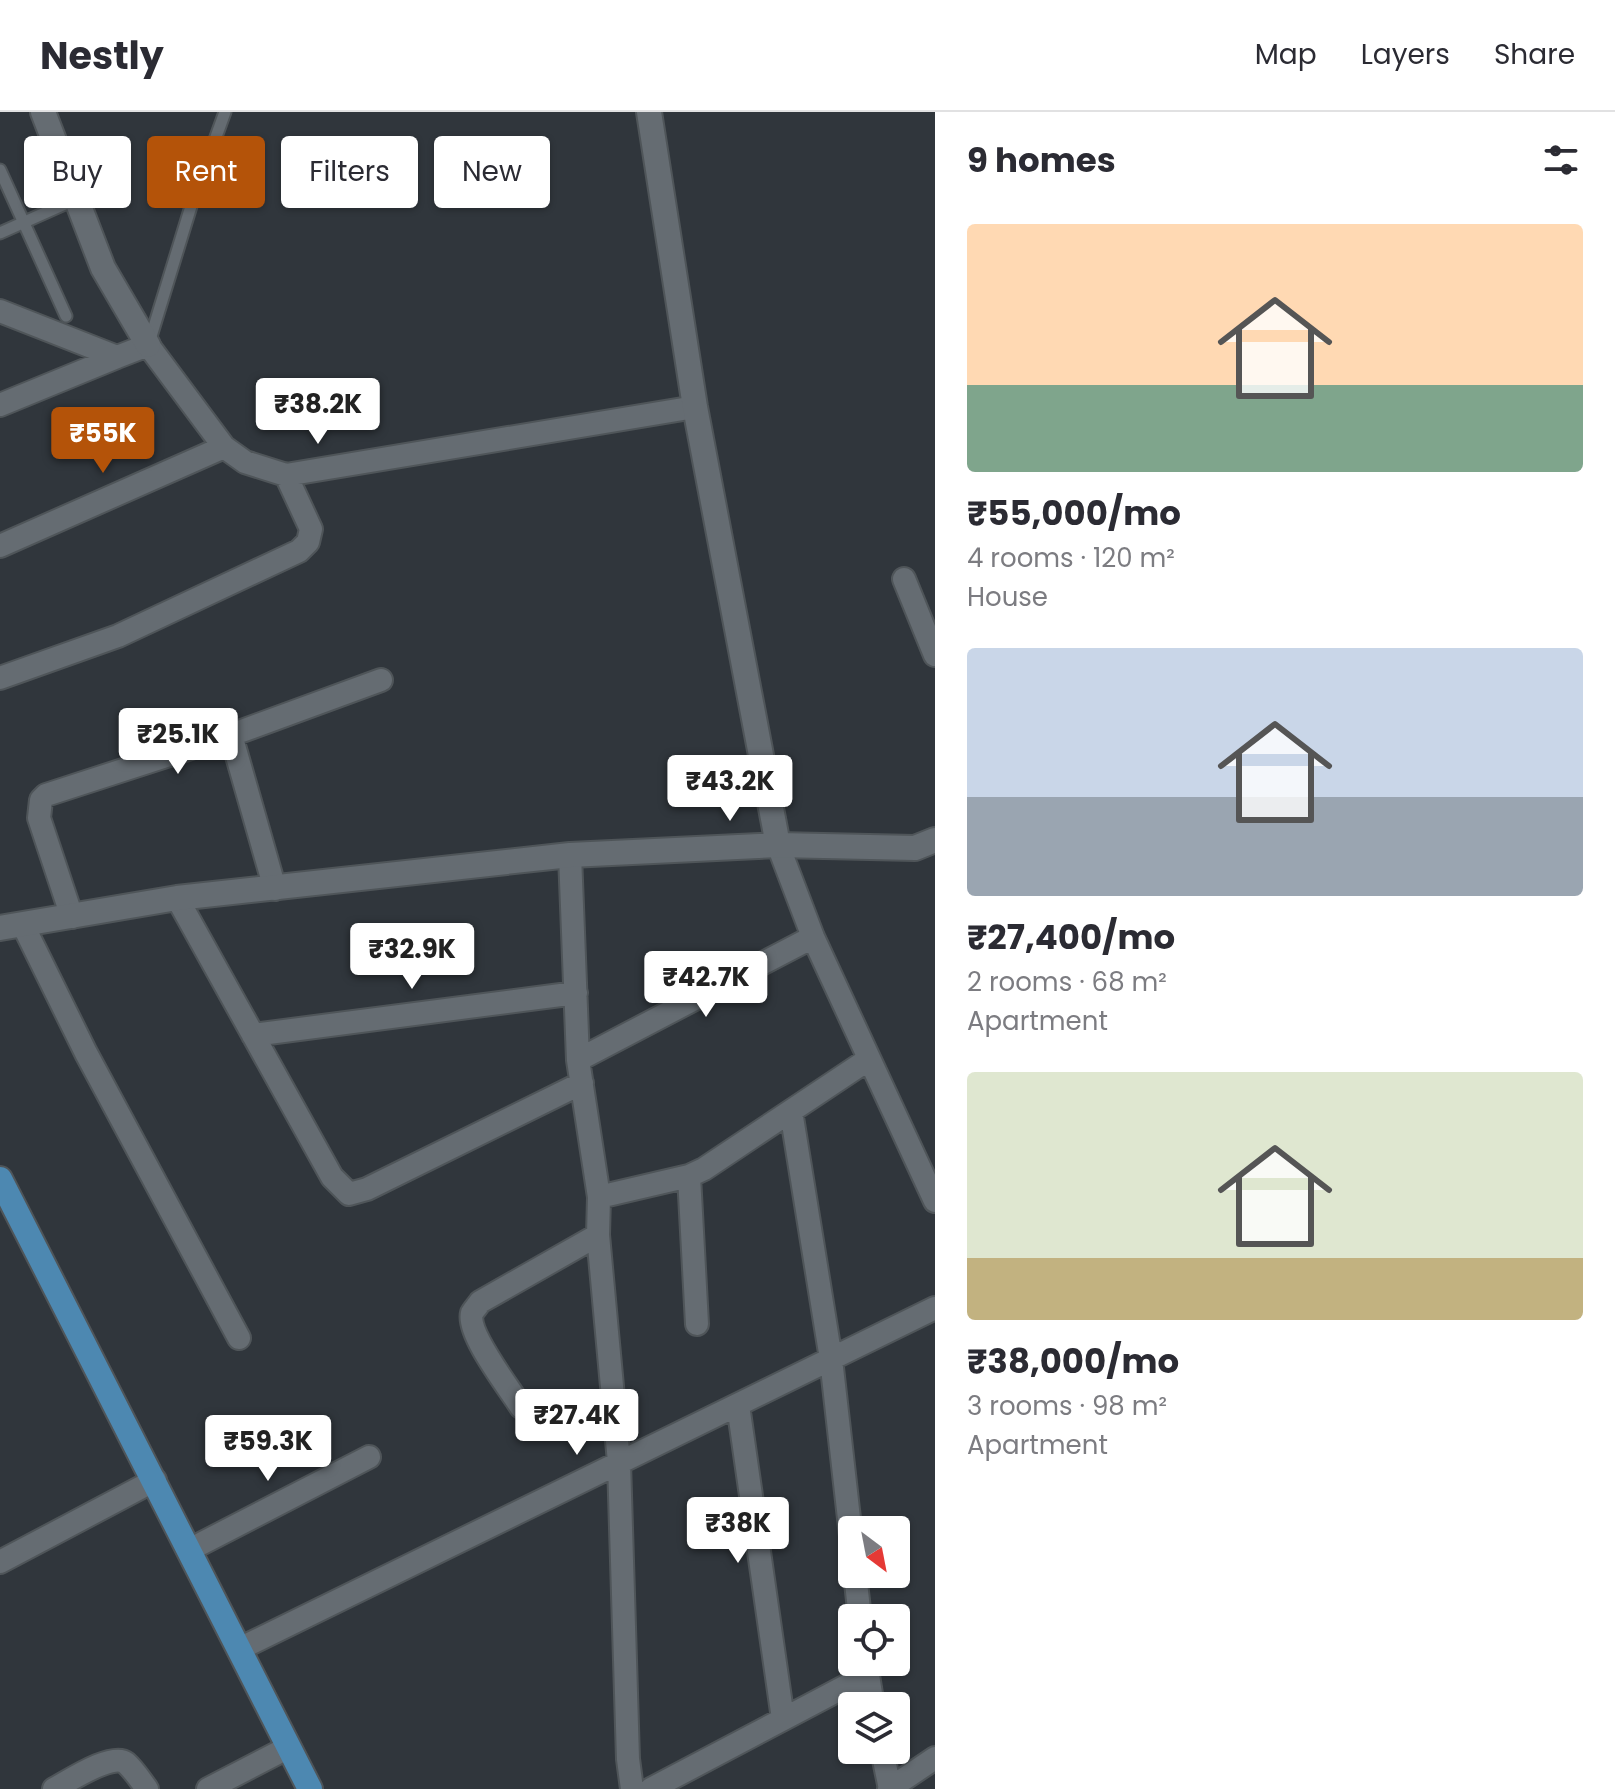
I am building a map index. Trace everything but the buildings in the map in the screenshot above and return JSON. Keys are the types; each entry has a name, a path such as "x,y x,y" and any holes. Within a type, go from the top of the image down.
{"highway":[{"path":"0,1179 310,1789"}],"street":[{"path":"43,112 52,136"},
{"path":"649,112 695,407 778,845 813,937 935,1201"},
{"path":"80,208 103,268 148,345 224,447 245,462 286,475 695,407"},
{"path":"0,311 117,357"},
{"path":"0,405 148,345"},
{"path":"0,546 224,447"},
{"path":"0,678 118,636 299,551 308,542 311,529 286,475"},
{"path":"904,579 935,655"},
{"path":"72,917 39,818 41,800 54,791 231,735 381,680"},
{"path":"231,735 275,889"},
{"path":"239,1338 86,1053 11,926 177,898 570,855 778,845 915,848 935,840"},
{"path":"570,855 578,1060 599,1197 598,1235 619,1462 628,1759 632,1789"},
{"path":"177,898 332,1177 349,1194 367,1189 582,1083"},
{"path":"578,1060 813,937"},
{"path":"253,1035 576,993"},
{"path":"599,1197 689,1176 704,1169 869,1059"},
{"path":"791,1111 831,1359 849,1516"},
{"path":"689,1176 697,1324"},
{"path":"521,1407 482,1346 472,1323 472,1312 480,1302 598,1235"},
{"path":"239,1649 935,1308"},
{"path":"738,1405 783,1719"},
{"path":"189,1550 369,1457"},
{"path":"0,1562 155,1480"},
{"path":"651,1789 783,1719 853,1676"},
{"path":"208,1789 289,1747"},
{"path":"885,1764 890,1789 935,1758"},
{"path":"54,1789 105,1762 119,1759 147,1789"}],"lane":[{"path":"148,345 192,203 225,112"},
{"path":"0,170 66,316"},
{"path":"0,233 56,208"}]}
